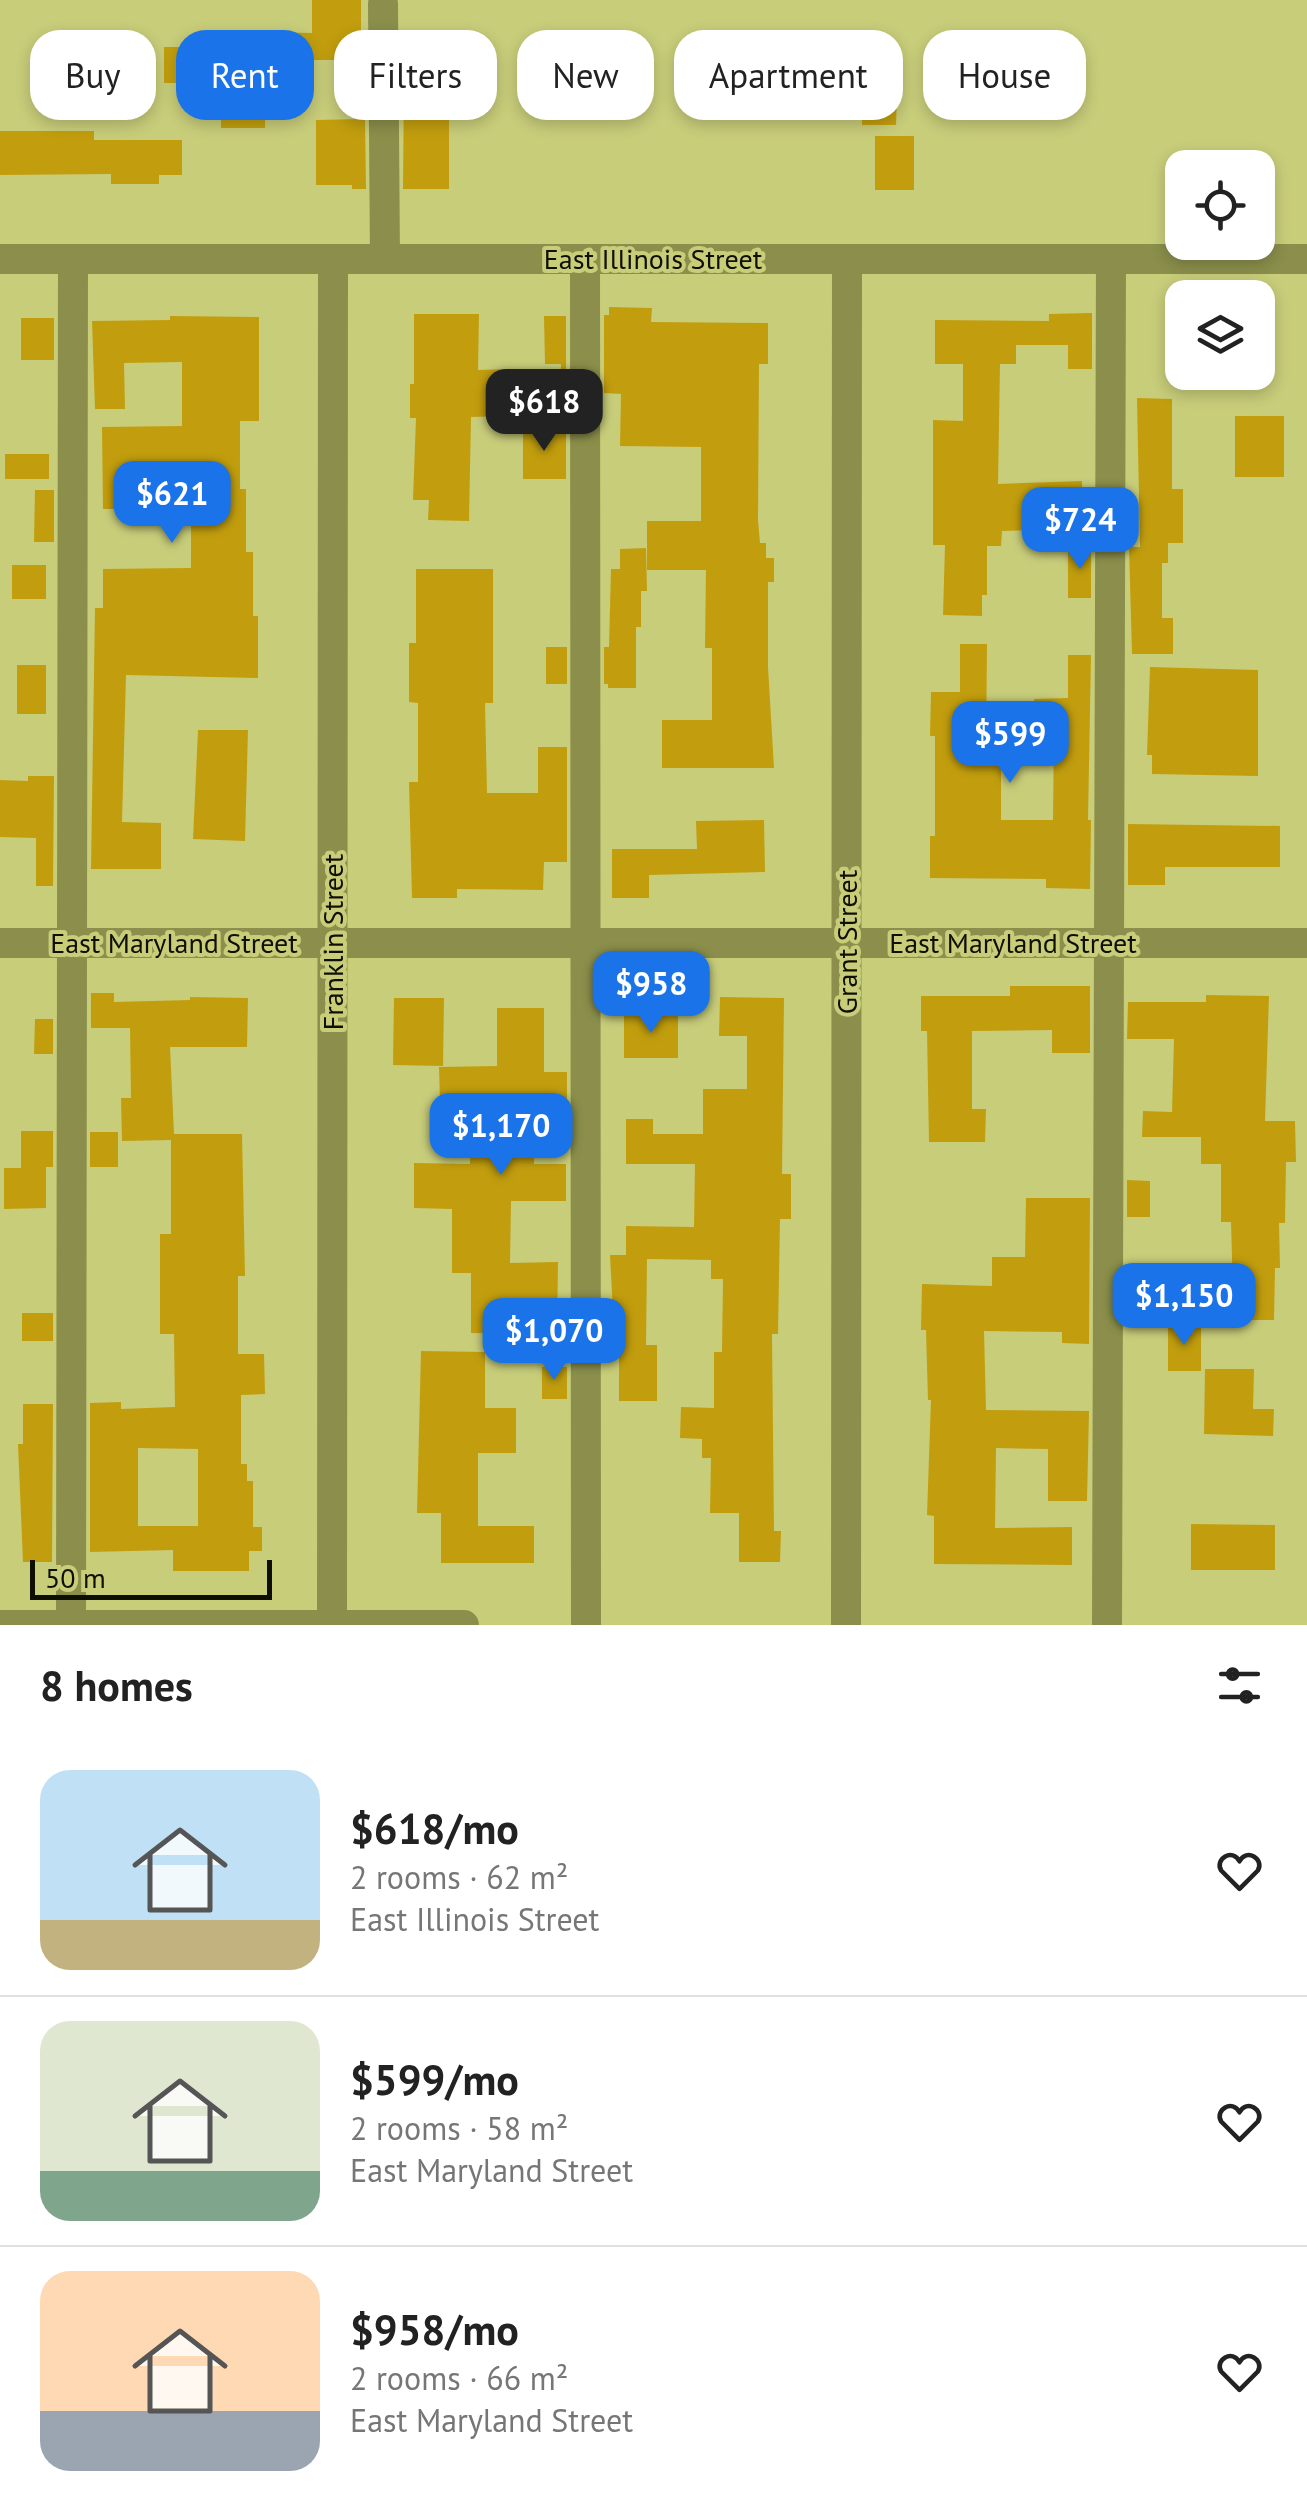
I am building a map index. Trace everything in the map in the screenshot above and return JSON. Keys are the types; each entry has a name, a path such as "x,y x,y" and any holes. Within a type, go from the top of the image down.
{"street":[{"path":"383,4 385,260"},
{"path":"585,259 586,1625"},
{"name":"Grant Street","path":"846,1625 847,259"},
{"path":"1108,1625 1111,259"},
{"name":"East Illinois Street","path":"0,260 1307,259"},
{"path":"71,1625 72,260"},
{"name":"Franklin Street","path":"332,1625 333,260"},
{"name":"East Maryland Street","path":"0,943 1307,943"},
{"path":"0,1625 464,1625"}],"building":[{"path":"312,0 361,0 361,30 334,30 334,60 314,60"},
{"path":"164,47 176,47 176,83 164,83"},
{"path":"221,120 265,120 265,128 221,128"},
{"path":"316,120 365,120 366,189 316,185"},
{"path":"404,120 449,120 449,189 403,189"},
{"path":"862,120 896,120 896,125 862,125"},
{"path":"0,131 94,131 94,140 182,140 182,175 159,175 159,184 111,184 111,174 0,175"},
{"path":"875,136 914,136 914,190 875,190"},
{"path":"609,307 652,308 651,322 768,323 768,364 759,364 758,520 760,543 766,543 766,558 774,558 774,582 768,582 768,667 774,768 662,768 662,720 712,720 712,648 705,648 706,570 647,570 647,521 701,521 701,447 620,446 621,394 604,393 604,315 609,315"},
{"path":"1092,313 1092,369 1068,369 1068,345 1016,345 1016,364 1000,364 998,484 1082,481 1083,528 1002,531 1001,546 987,546 987,595 982,595 982,616 943,615 945,545 933,545 933,420 963,421 963,364 935,364 935,320 1049,321 1049,314"},
{"path":"414,314 479,314 478,370 508,369 509,416 471,417 469,521 428,520 429,500 413,500 416,418 410,418 410,384 414,384"},
{"path":"170,316 259,317 259,421 240,421 240,489 246,489 246,552 253,552 258,678 126,675 122,822 161,823 161,869 91,869 95,608 103,608 103,569 191,568 188,463 132,465 132,509 103,509 102,427 182,426 182,362 124,363 125,409 95,409 92,321 170,320"},
{"path":"544,316 566,316 566,392 560,391 561,364 545,364"},
{"path":"21,318 54,318 54,360 21,360"},
{"path":"1137,398 1172,399 1172,489 1183,489 1183,543 1168,543 1168,563 1162,563 1162,618 1173,618 1173,654 1132,654 1129,547 1140,547"},
{"path":"1235,416 1284,416 1284,477 1235,477"},
{"path":"523,429 566,429 566,479 523,479"},
{"path":"5,454 49,454 49,479 5,479"},
{"path":"35,490 54,490 54,542 34,542"},
{"path":"1068,547 1091,547 1091,598 1068,598"},
{"path":"646,548 647,591 641,591 641,627 636,627 636,688 608,688 604,684 604,647 609,647 611,569 620,569 620,549"},
{"path":"12,565 46,565 46,599 12,599"},
{"path":"416,569 493,569 493,703 485,703 487,793 538,793 538,747 567,747 567,862 544,862 543,890 457,889 457,898 412,898 409,782 418,782 418,703 409,702 409,643 416,643"},
{"path":"960,644 987,644 986,752 1001,752 1001,820 1053,820 1054,732 1035,733 1034,699 1068,698 1068,655 1091,655 1090,889 1046,888 1046,879 930,878 930,836 935,836 931,692 960,692"},
{"path":"546,647 567,647 567,684 546,684"},
{"path":"17,665 46,665 46,714 17,714"},
{"path":"1150,667 1258,670 1258,776 1152,774 1152,755 1147,755"},
{"path":"198,730 248,730 245,841 193,839"},
{"path":"28,776 54,776 53,886 36,886 36,838 0,837 0,780 28,781"},
{"path":"764,820 765,872 649,875 649,898 612,898 612,849 697,849 696,821"},
{"path":"1128,824 1280,826 1280,867 1165,867 1165,885 1128,885"},
{"path":"1010,986 1090,986 1090,1053 1052,1053 1052,1030 972,1031 972,1109 986,1109 985,1142 929,1142 927,1031 921,1031 921,996 1010,996"},
{"path":"91,993 114,993 114,1002 248,998 247,1047 170,1047 174,1134 242,1134 245,1276 238,1276 238,1354 264,1354 265,1394 241,1395 241,1464 247,1464 247,1481 253,1481 253,1527 262,1527 262,1551 249,1551 249,1571 173,1571 173,1550 90,1552 90,1403 121,1402 121,1409 175,1407 174,1334 160,1334 160,1234 171,1234 171,1140 122,1141 121,1098 131,1098 130,1028 91,1028","holes":["138,1448 198,1449 198,1526 138,1526"]},
{"path":"1206,995 1269,996 1265,1121 1295,1121 1296,1162 1286,1162 1285,1223 1279,1223 1280,1268 1275,1268 1274,1320 1201,1320 1201,1292 1233,1292 1231,1222 1221,1222 1221,1164 1201,1164 1201,1137 1142,1137 1143,1111 1172,1112 1174,1039 1127,1039 1128,1002 1206,1002"},
{"path":"720,997 784,998 782,1174 791,1174 791,1219 780,1219 778,1334 772,1334 774,1531 781,1531 780,1562 739,1562 739,1513 710,1513 711,1458 702,1458 702,1439 680,1438 681,1407 714,1408 714,1352 722,1352 723,1279 711,1279 711,1260 647,1259 646,1345 657,1345 657,1401 619,1401 619,1332 614,1332 610,1255 626,1255 626,1226 694,1227 695,1164 626,1164 626,1119 653,1119 653,1134 703,1134 703,1089 747,1089 747,1036 719,1036"},
{"path":"394,998 444,998 443,1066 393,1065"},
{"path":"497,1008 544,1008 544,1072 567,1072 567,1105 535,1105 534,1164 566,1164 566,1201 511,1201 510,1263 558,1262 557,1334 471,1333 471,1273 452,1273 452,1209 414,1208 414,1163 470,1164 471,1101 440,1102 439,1067 497,1066"},
{"path":"624,1014 678,1014 678,1058 624,1058"},
{"path":"35,1019 53,1019 53,1054 34,1054"},
{"path":"21,1131 53,1131 53,1167 46,1167 46,1208 4,1209 4,1168 21,1168"},
{"path":"90,1132 118,1132 118,1167 90,1167"},
{"path":"1127,1180 1150,1181 1150,1217 1127,1217"},
{"path":"1026,1198 1090,1198 1089,1344 1062,1343 1062,1332 984,1331 986,1410 1089,1411 1087,1501 1048,1501 1048,1449 996,1448 995,1528 1072,1527 1072,1565 934,1564 934,1516 927,1515 931,1400 926,1330 921,1330 922,1284 992,1286 992,1257 1025,1257"},
{"path":"22,1313 53,1313 53,1341 22,1341"},
{"path":"1168,1325 1201,1325 1201,1371 1168,1371"},
{"path":"421,1351 485,1352 485,1408 516,1408 516,1453 478,1453 478,1526 534,1526 534,1563 441,1563 441,1513 417,1513"},
{"path":"542,1367 567,1367 567,1399 542,1399"},
{"path":"1205,1369 1254,1369 1253,1409 1274,1409 1273,1436 1204,1434"},
{"path":"23,1404 53,1404 52,1562 23,1562 18,1444 23,1444"},
{"path":"1191,1524 1275,1525 1275,1570 1191,1570"}]}
